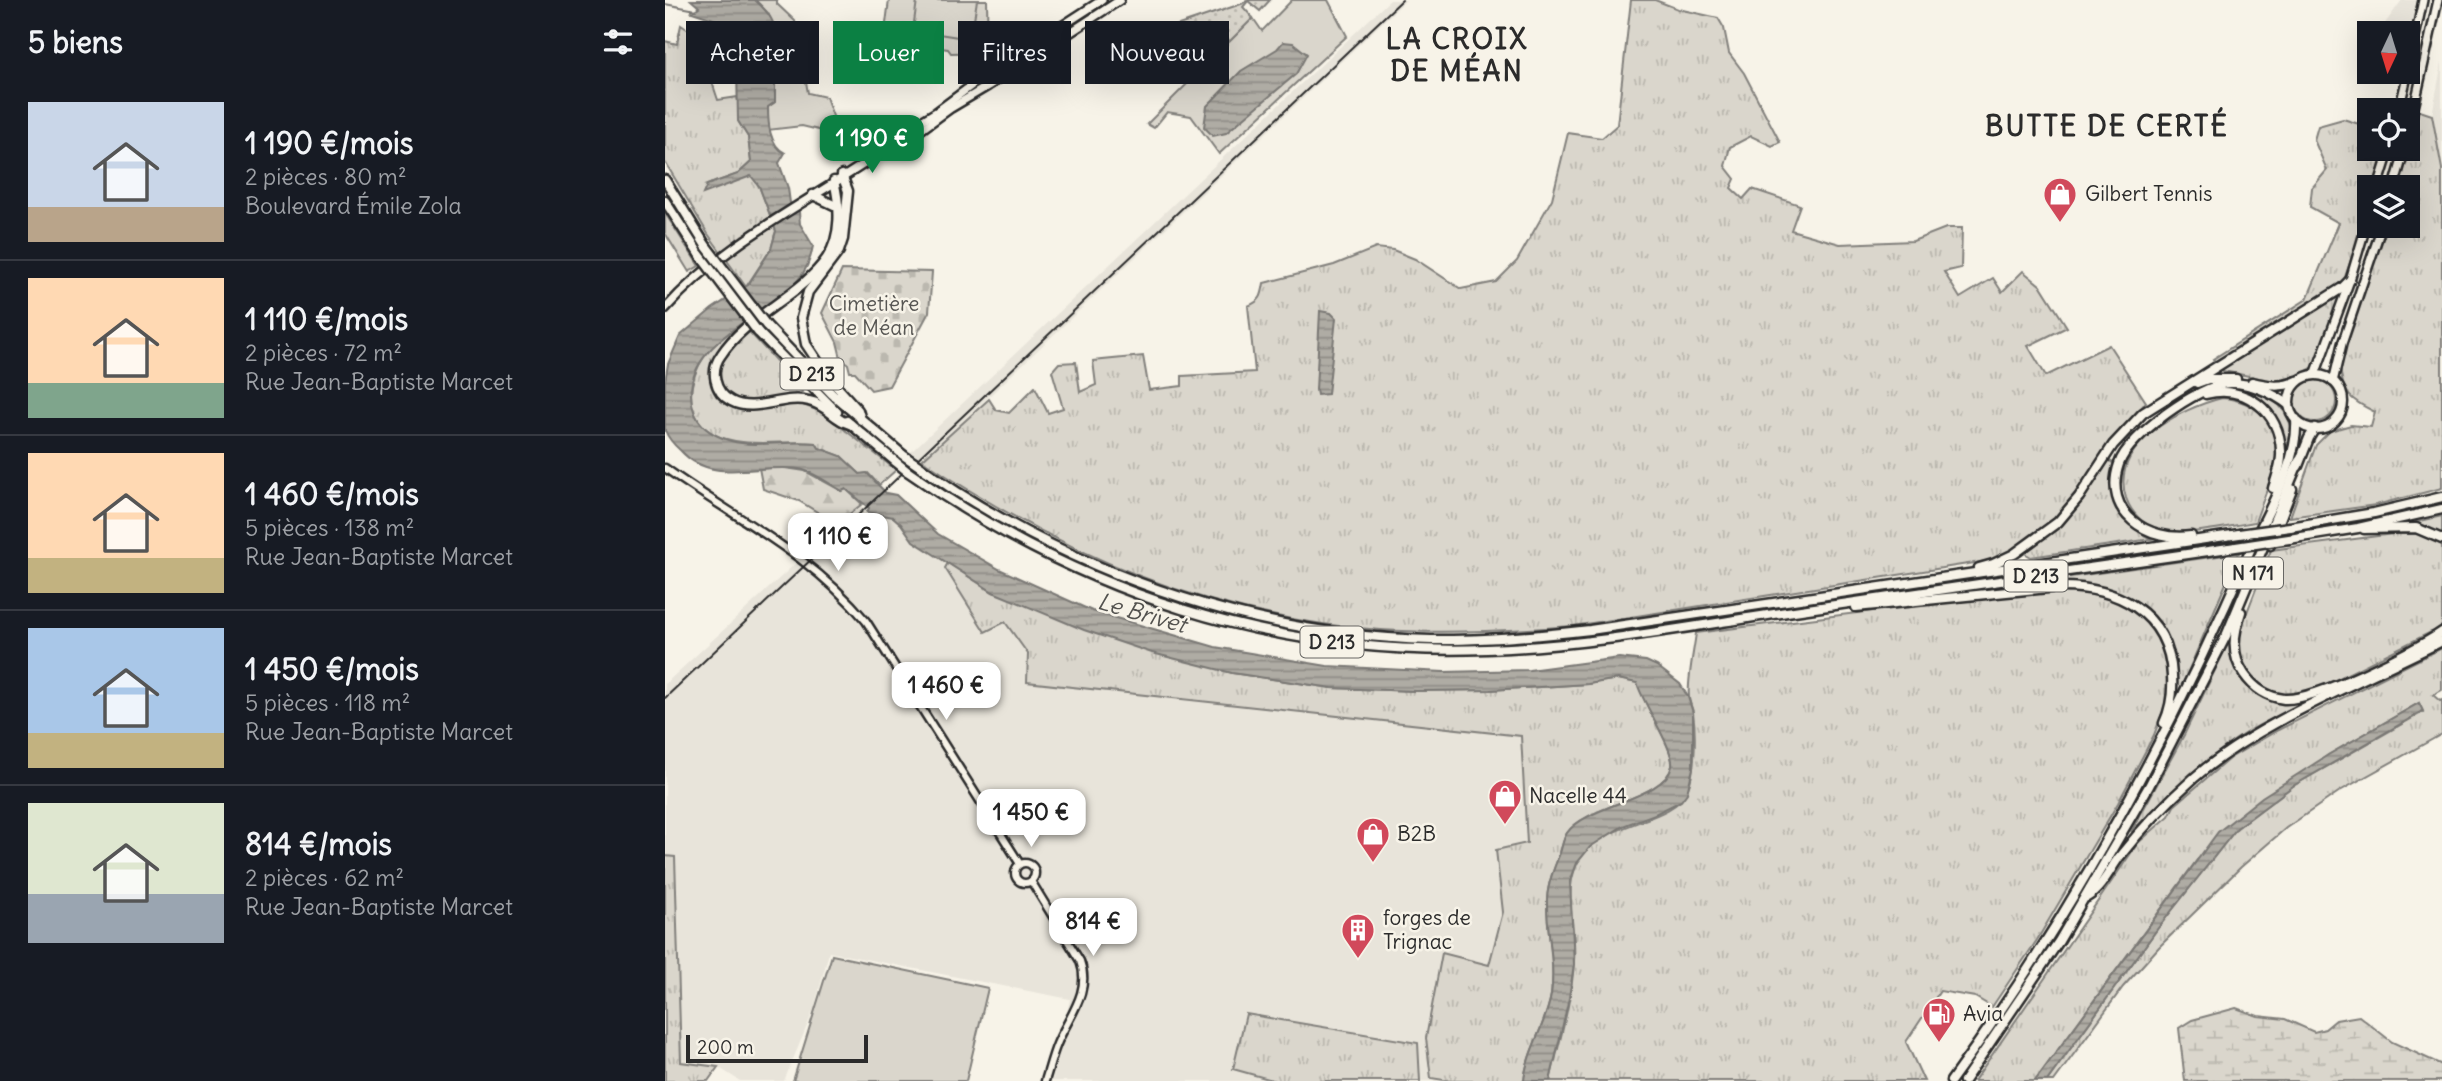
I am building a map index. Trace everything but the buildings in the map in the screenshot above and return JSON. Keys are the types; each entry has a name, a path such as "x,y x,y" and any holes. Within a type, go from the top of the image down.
{"highway":[{"path":"838,178 836,237 827,259 728,346 716,363 715,377 724,396 737,403 755,405 790,400 809,401 821,406 840,422 850,424"},
{"path":"838,178 848,186 839,251 809,292 801,318 806,344 828,377 858,410 861,420"},
{"name":"D 213","path":"665,180 706,246 767,325 805,367 861,420 904,455 954,490 1052,546 1151,588 1254,618 1370,636 1453,640 1546,635 2290,527 2374,513 2442,497"},
{"path":"813,195 838,207"},
{"name":"D 213","path":"665,201 699,254 758,332 806,383 896,462 947,499 1043,554 1133,593 1261,630 1370,647 1460,650 1554,645 2358,528"},
{"path":"1947,577 1955,572 1993,564 2014,554 2058,522 2079,497 2107,452 2143,413 2350,280"},
{"path":"2178,390 2207,379 2223,377 2276,387 2315,375 2333,382 2342,398 2340,412 2331,424 2315,428 2295,419 2289,405 2291,390 2301,380"},
{"path":"2225,536 2211,533 2172,538 2147,532 2124,512 2116,487 2118,465 2131,443 2160,419 2200,393 2224,384 2241,384 2259,389 2289,405"},
{"path":"2200,393 2206,395 2221,391 2243,395 2266,410 2275,425 2281,443 2281,457 2264,519"},
{"name":"N 171","path":"1951,1081 1998,1015 2065,910 2114,828 2158,744 2220,618 2264,519 2295,442 2295,419"},
{"name":"N 171","path":"1965,1081 2085,898 2149,786 2220,648 2315,428"},
{"path":"2299,461 2284,512 2237,626 2235,651 2240,669 2247,678 2272,696 2289,699 2311,695 2398,656 2442,632"},
{"path":"2358,528 2442,509"},
{"path":"2358,528 2370,531 2417,528 2442,539"},
{"path":"1843,604 1854,607 2058,587 2090,589 2116,595 2152,621 2168,650 2172,670 2172,696 2168,715 2159,733 2158,744"},
{"path":"2085,898 2094,893 2121,855 2157,814 2217,760 2282,720 2442,641"}],"main road":[{"path":"885,150 892,139 1102,0"},
{"path":"665,309 699,277 760,229 838,178 885,150 903,143 951,108 1120,0"},
{"path":"2419,21 2423,0"},
{"path":"2416,98 2438,0"},
{"path":"2315,375 2362,238"},
{"path":"2333,382 2342,344 2378,238"}],"street":[{"path":"665,468 796,554 848,600 866,621 1020,864"},
{"path":"1026,862 1034,867 1036,873 1031,881 1023,883 1016,877 1015,871 1020,864 1026,862"},
{"path":"1031,881 1080,961 1083,974 1082,993 1057,1043 1045,1081"}],"shaded area":[{"path":"691,0 755,0 772,21 720,21 692,12 699,7"},
{"path":"1390,0 1406,0 922,460 911,452"},
{"path":"2402,0 2416,0 2413,21 2387,21"},
{"path":"1283,42 1293,43 1307,54 1296,74 1226,133 1213,136 1204,127 1207,106 1241,71 1277,49"},
{"path":"2442,62 2442,169 2432,115"},
{"path":"737,84 775,84 775,102 768,107 769,126 776,145 785,153 779,163 790,203 799,212 800,224 813,246 808,264 798,280 727,334 710,350 698,367 691,386 693,408 695,415 712,433 741,443 816,443 819,448 841,456 860,474 867,473 886,493 896,495 938,534 999,569 1092,611 1215,647 1327,666 1444,672 1529,670 1619,658 1646,661 1680,684 1693,713 1693,768 1687,793 1681,801 1623,826 1590,847 1577,863 1570,882 1574,964 1550,1081 1524,1081 1551,995 1547,899 1550,881 1565,838 1577,823 1591,815 1656,786 1667,777 1672,766 1669,749 1637,683 1618,679 1588,684 1490,690 1416,691 1332,688 1232,673 1152,653 1084,630 993,592 913,541 893,517 867,512 869,508 846,489 842,491 810,472 783,468 721,470 693,461 674,444 665,430 665,381 668,364 680,336 712,309 748,285 771,249 776,231 759,186 751,176 703,194 707,185 738,174 751,162 748,137 738,121"},
{"path":"1320,311 1331,313 1336,318 1328,394 1317,395 1316,390"},
{"path":"860,505 867,512 893,517 913,541 948,563 945,568 1005,621 1028,654 1027,682 1521,736 1527,844 1496,850 1503,912 1489,965 1442,953 1426,1038 1431,1078 1450,1081 1052,1081 1070,999 829,952 814,1009 784,1081 740,1081 718,1067 681,1063 675,858 665,856 665,684 796,563 806,572 812,565 802,557"},
{"path":"2419,703 2423,711 2293,786 2237,828 2158,928 2047,1081 2035,1081 2218,832 2262,797 2328,755"}],"green space":[{"path":"755,0 777,0 777,4 795,21 771,21 768,13"},
{"path":"889,0 987,0 987,21 958,21 958,53 951,53 944,48 944,21 886,21"},
{"path":"917,0 977,0 974,21 958,21 958,37 944,35 944,21 914,21"},
{"path":"1248,0 1270,0 1260,11 1248,1 1243,7 1253,18 1230,41 1229,21 1191,21"},
{"path":"1292,0 1328,0 1347,36 1219,154 1191,116 1167,112 1154,128 1147,124 1187,84 1229,84 1229,42 1253,18 1262,31"},
{"path":"1631,0 1655,0 1678,9 1718,18 1724,28 1729,53 1744,73 1780,142 1772,146 1751,136 1730,147 1725,166 1735,179 1731,188 1743,199 1752,189 1800,205 1791,230 1840,244 1913,241 1946,228 1962,228 1961,268 1944,272 1960,298 1993,278 2002,292 2023,271 2041,286 2067,327 2028,346 2046,376 2109,345 2146,402 2102,455 2114,464 2112,489 2117,509 2130,525 2151,539 2031,557 2023,552 1987,561 1573,626 1429,632 1381,630 1318,623 1257,612 1140,576 1029,525 922,460 989,399 996,410 1009,413 1035,387 1048,413 1063,408 1052,371 1059,363 1076,362 1080,392 1096,385 1093,361 1143,356 1149,390 1182,386 1182,376 1255,372 1248,306 1260,298 1264,283 1334,265 1376,248 1393,250 1415,259 1461,289 1496,282 1517,261 1552,199 1568,133 1602,138 1617,125"},
{"path":"681,25 686,28 686,84 713,84 718,100 738,97 738,121 748,137 751,162 738,174 707,185 719,187 751,175 759,186 776,231 771,249 746,287 708,234 665,162 665,41 677,44"},
{"path":"774,84 806,84 808,93 826,97 834,119 835,134 802,126 768,130 768,107 775,102"},
{"path":"2420,111 2432,115 2442,169 2442,488 2376,505 2290,517 2316,445 2330,431 2351,425 2371,427 2375,412 2349,395 2343,383 2340,365 2380,238 2420,238 2420,175 2399,175 2403,161 2420,161"},
{"path":"2343,119 2357,123 2357,161 2383,161 2379,175 2357,175 2358,238 2344,280 2342,296 2314,367 2285,383 2223,371 2213,359 2307,299 2339,223 2310,207 2312,188 2327,170 2314,140 2318,126"},
{"path":"665,213 699,266 689,272 665,233"},
{"name":"Cimetière de Méan","path":"842,270 932,272 929,312 889,386 871,390 855,372 850,372 848,364 841,358 837,342 822,313"},
{"path":"742,324 801,388 802,392 797,394 800,404 822,412 896,470 879,485 868,473 860,474 841,456 819,448 816,443 735,441 707,429 698,420 691,396 697,369 713,346"},
{"path":"2315,380 2330,386 2336,401 2330,416 2315,422 2300,416 2294,401 2300,386"},
{"path":"2237,387 2272,399 2284,410 2292,429 2286,450 2280,428 2271,411"},
{"path":"2222,398 2245,403 2255,409 2264,416 2275,435 2276,459 2255,522 2190,532 2164,531 2149,526 2134,512 2126,498 2124,479 2128,461 2152,432 2169,420 2187,410"},
{"path":"779,467 805,471 842,491 846,489 862,504 837,524 799,501 763,489 759,468"},
{"path":"2442,516 2442,631 2431,632 2313,691 2313,700 2242,736 2193,773 2131,832 2184,735 2227,645 2239,633 2271,550 2393,534 2416,534 2416,522"},
{"path":"2239,553 2178,695 2166,703 2154,735 2118,803 2037,940 1992,1007 1975,997 1940,991 1906,1042 1924,1081 1550,1081 1573,976 1570,901 1572,878 1585,851 1599,840 1666,811 1679,802 1687,791 1695,752 1689,690 1696,633 1995,596 1993,588"},
{"path":"948,563 993,592 1232,673 1331,688 1416,691 1490,690 1588,684 1618,679 1638,683 1669,749 1672,766 1667,777 1656,786 1591,815 1577,823 1566,835 1547,899 1551,995 1524,1081 1450,1081 1431,1078 1426,1038 1442,953 1489,965 1503,912 1496,850 1527,843 1521,736 1027,682 1028,654 1005,622 985,632 945,568"},
{"path":"2442,648 2442,690 2433,695 2442,700 2442,734 2340,791 2286,828 2241,867 2159,947 2123,987 2054,1081 2047,1081 2158,928 2237,828 2293,786 2423,712 2419,703 2328,755 2197,860 2035,1081 1974,1081 2138,843 2169,816 2174,806 2230,758 2278,730"},
{"path":"665,856 675,857 681,1062 718,1067 708,1081 665,1081"},
{"path":"832,955 988,988 966,1081 793,1081"},
{"path":"2236,1008 2258,1016 2285,1019 2314,1032 2325,1029 2336,1020 2359,1016 2392,1042 2442,1065 2442,1081 2185,1081 2179,1028 2192,1020"},
{"path":"1246,1014 1418,1043 1420,1081 1276,1081 1233,1069"}],"waterway":[{"path":"665,4 696,10"}],"railway":[{"path":"665,698 1402,0"}],"place":[{"name":"Gilbert Tennis","path":"2060,224"},
{"name":"Nacelle 44","path":"1505,826"},
{"name":"B2B","path":"1373,864"},
{"name":"forges de Trignac","path":"1358,960"},
{"name":"Avia","path":"1939,1044"}],"district":[{"name":"LA CROIX DE MÉAN","path":"1457,55"},
{"name":"BUTTE DE CERTÉ","path":"2107,126"}],"water label":[{"name":"Le Brivet","path":"1142,613"}]}
